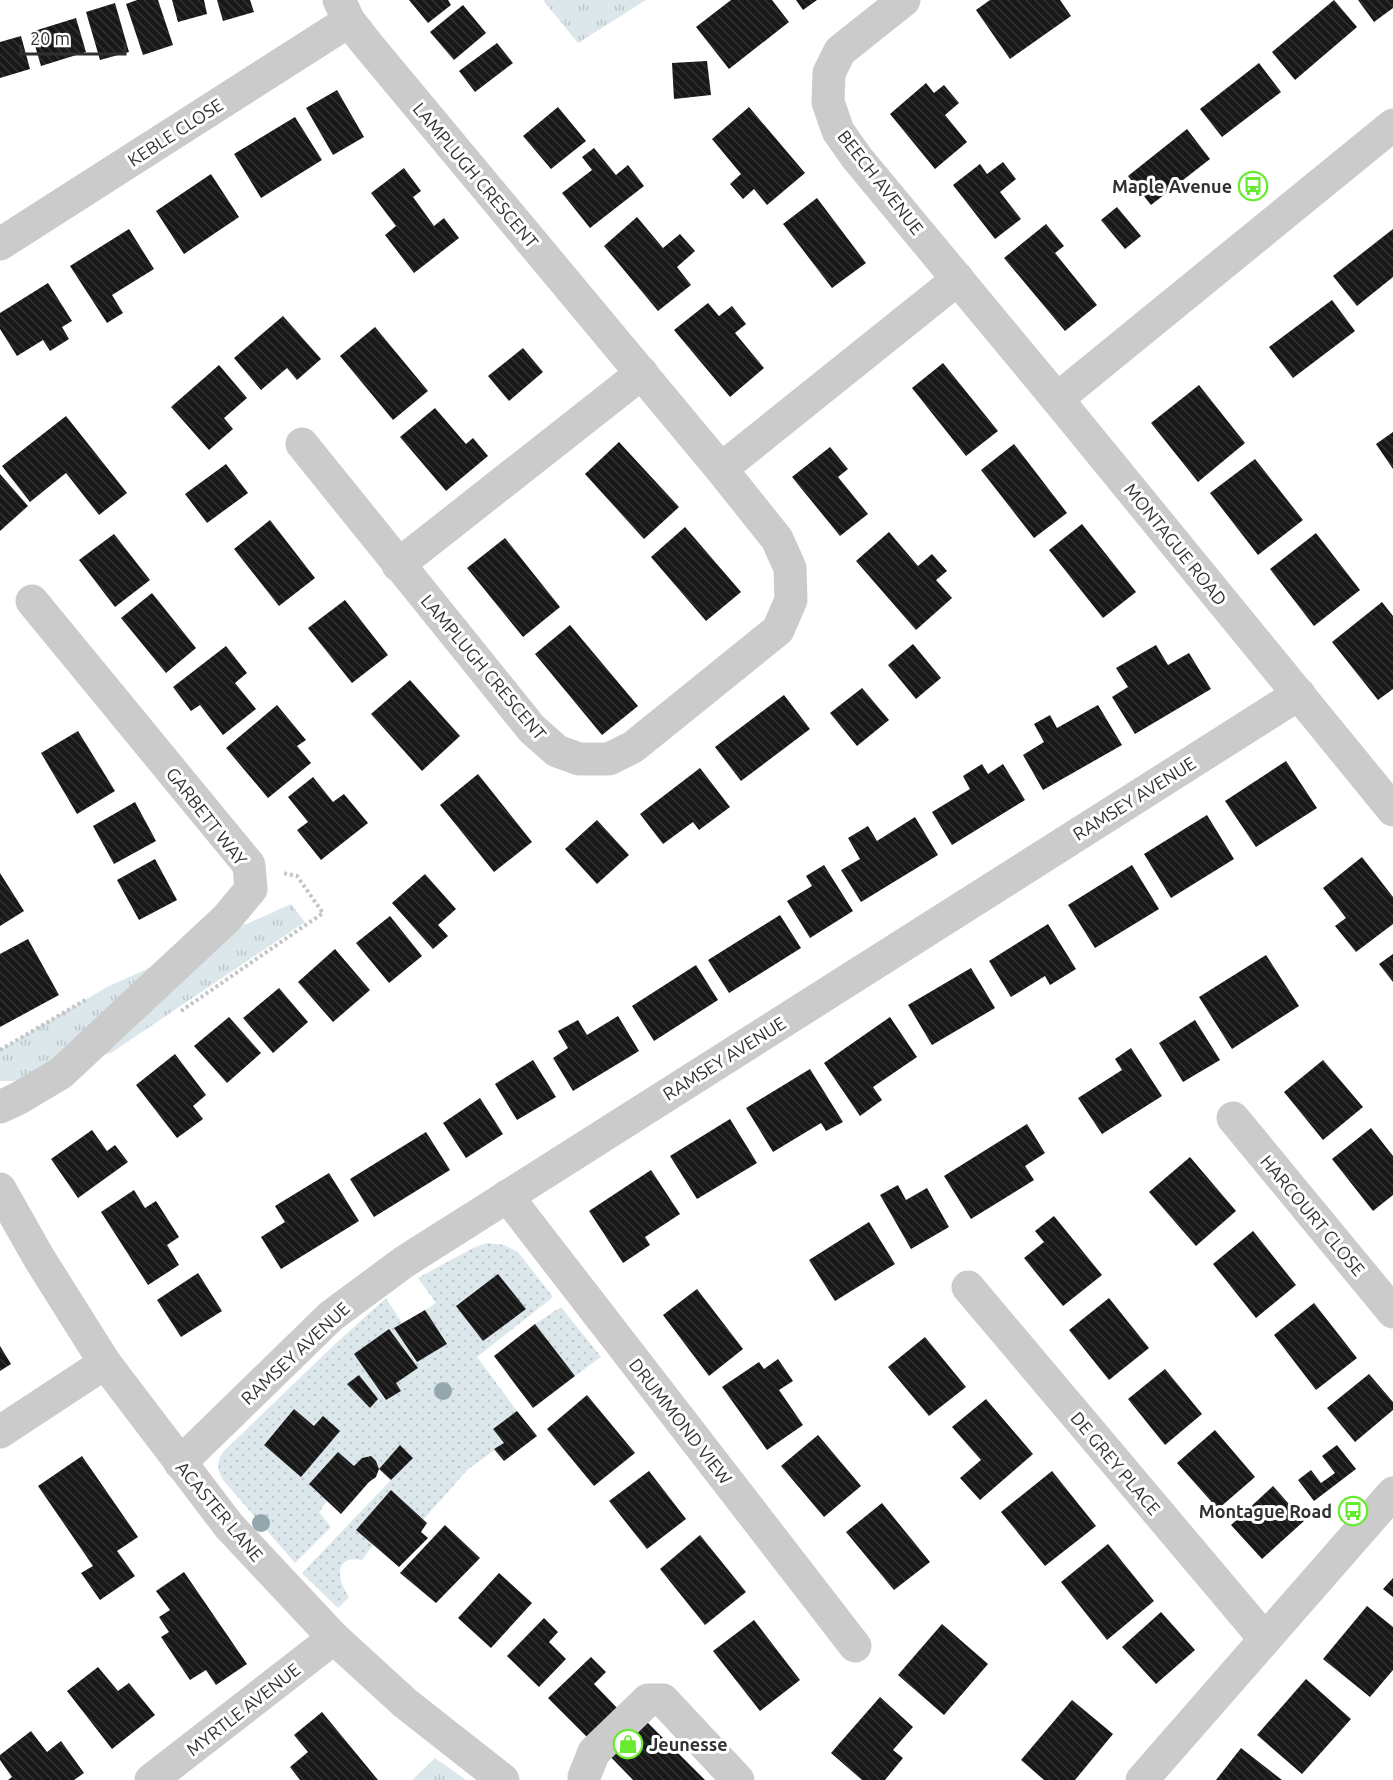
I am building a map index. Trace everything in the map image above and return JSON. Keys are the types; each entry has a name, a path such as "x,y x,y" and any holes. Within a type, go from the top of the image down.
{"street":[{"name":"BEECH AVENUE","path":"904,0 840,51 829,73 828,102 838,130 857,158 958,279"},
{"name":"KEBLE CLOSE","path":"0,244 344,10"},
{"name":"LAMPLUGH CRESCENT","path":"302,444 532,729 557,751 579,759 609,759 633,747 778,630 791,600 790,568 777,539 642,373 367,44 344,10"},
{"path":"1057,399 1393,124"},
{"name":"MONTAGUE ROAD","path":"958,279 1393,810"},
{"path":"721,469 958,279"},
{"path":"398,565 642,373"},
{"name":"GARBETT WAY","path":"0,1107 61,1073 227,918 251,889 249,865 32,601"},
{"name":"RAMSEY AVENUE","path":"180,1463 331,1316 404,1262 1299,694"},
{"name":"HARCOURT CLOSE","path":"1233,1118 1393,1312"},
{"name":"ACASTER LANE","path":"0,1189 39,1258 105,1363 229,1526 334,1638 405,1703 503,1780"},
{"name":"DRUMMOND VIEW","path":"507,1196 855,1646"},
{"name":"DE GREY PLACE","path":"968,1287 1265,1639"},
{"path":"0,1432 105,1363"},
{"path":"1142,1780 1393,1493"},
{"name":"MYRTLE AVENUE","path":"151,1780 334,1638"},
{"path":"585,1779 594,1752 648,1700 663,1700 738,1780"}],"green space":[{"path":"543,0 646,0 578,43"},
{"path":"291,904 305,922 111,1053 13,1081 0,1081 0,1050 107,987"},
{"path":"487,1243 504,1245 518,1252 553,1297 477,1357 517,1411 493,1429 504,1443 467,1470 423,1520 390,1491 356,1530 373,1545 362,1560 353,1559 342,1565 340,1577 349,1597 338,1608 302,1573 413,1457 400,1445 379,1469 371,1456 362,1458 354,1466 338,1453 309,1484 327,1501 319,1512 331,1527 295,1563 223,1480 219,1469 219,1459 223,1452 386,1298 402,1323 394,1328 416,1362 447,1344 425,1310 436,1303 418,1278 473,1248","holes":["498,1274 525,1309 483,1341 456,1305","389,1329 418,1368 396,1383 400,1391 385,1400 355,1355","359,1375 378,1399 370,1408 348,1384","294,1409 314,1426 301,1476 264,1444"]},
{"path":"561,1307 601,1357 575,1376 535,1324"},
{"path":"435,1758 466,1780 412,1780"}],"building":[{"path":"137,0 158,0 173,45 143,55 126,4"},
{"path":"172,0 204,0 207,14 178,22"},
{"path":"217,0 250,0 254,12 223,21"},
{"path":"409,0 448,0 451,5 428,23"},
{"path":"731,0 772,0 789,22 729,69 696,27"},
{"path":"796,0 817,0 803,10"},
{"path":"990,0 1060,0 1071,16 1010,59 976,10"},
{"path":"1334,0 1357,27 1295,80 1272,52"},
{"path":"1358,0 1393,0 1393,8 1374,22"},
{"path":"115,3 129,52 100,60 86,12"},
{"path":"463,5 486,33 454,60 430,32"},
{"path":"76,18 86,52 41,66 31,32"},
{"path":"21,36 30,69 0,78 0,42"},
{"path":"497,43 513,63 475,92 459,71"},
{"path":"707,61 711,95 674,99 672,63"},
{"path":"1259,63 1281,92 1222,137 1200,109"},
{"path":"926,83 934,93 944,85 959,103 945,115 967,142 935,169 890,114"},
{"path":"337,90 364,137 333,155 306,108"},
{"path":"558,107 586,141 551,169 523,136"},
{"path":"749,107 805,173 767,205 754,189 743,199 730,184 741,174 712,139"},
{"path":"295,117 322,160 261,198 234,154"},
{"path":"1187,129 1210,159 1151,205 1128,176"},
{"path":"594,148 616,175 628,165 644,186 590,228 562,193 592,170 582,157"},
{"path":"1003,162 1016,179 1000,192 1021,219 995,239 953,185 980,164 987,174"},
{"path":"404,168 421,191 413,197 434,226 444,218 459,238 414,273 385,235 396,226 371,193"},
{"path":"211,174 239,217 184,254 156,211"},
{"path":"817,198 866,263 832,288 783,224"},
{"path":"1117,207 1141,236 1125,249 1101,220"},
{"path":"637,217 663,248 680,234 695,251 677,267 691,285 658,311 604,246"},
{"path":"1046,224 1064,246 1055,253 1097,305 1065,331 1004,258"},
{"path":"129,229 154,269 112,295 123,313 107,323 70,266"},
{"path":"1393,229 1393,277 1357,306 1333,276"},
{"path":"48,283 72,321 62,327 69,339 50,351 43,340 17,356 0,329 0,313"},
{"path":"1332,300 1355,331 1293,378 1269,347"},
{"path":"708,303 719,316 732,306 746,324 735,333 764,368 730,397 674,330"},
{"path":"283,316 321,359 297,380 287,368 261,390 234,358"},
{"path":"375,327 428,391 393,420 340,356"},
{"path":"523,348 543,372 509,401 488,376"},
{"path":"943,363 998,431 966,456 912,388"},
{"path":"219,365 247,398 224,418 233,429 209,450 171,407"},
{"path":"1199,385 1245,443 1198,482 1151,423"},
{"path":"435,408 466,444 473,438 488,456 446,491 400,437"},
{"path":"66,416 127,493 99,515 66,473 30,502 2,466"},
{"path":"1393,432 1393,469 1376,444"},
{"path":"619,442 679,507 644,539 585,474"},
{"path":"1014,444 1067,513 1034,538 981,470"},
{"path":"830,447 848,469 838,477 868,514 840,536 792,477"},
{"path":"1255,459 1303,520 1258,555 1210,493"},
{"path":"226,464 248,493 207,523 185,494"},
{"path":"0,474 28,506 0,531"},
{"path":"270,520 315,578 279,606 234,549"},
{"path":"1082,524 1136,592 1103,618 1049,550"},
{"path":"685,527 741,592 706,621 651,557"},
{"path":"889,532 918,566 932,554 947,571 936,580 952,598 916,630 856,561"},
{"path":"1316,533 1360,590 1314,626 1270,569"},
{"path":"114,534 150,580 115,607 79,560"},
{"path":"505,538 560,607 523,637 467,568"},
{"path":"152,593 196,648 166,673 121,618"},
{"path":"345,600 388,655 352,683 308,628"},
{"path":"1382,602 1393,616 1393,689 1378,700 1332,642"},
{"path":"570,625 638,706 602,735 535,654"},
{"path":"913,644 941,678 916,699 888,665"},
{"path":"1156,645 1168,665 1189,653 1211,689 1135,734 1112,697 1128,687 1116,668"},
{"path":"226,646 247,673 235,683 256,709 223,735 200,705 191,711 173,687"},
{"path":"410,680 460,736 422,771 371,714"},
{"path":"862,688 889,720 857,746 830,713"},
{"path":"784,695 810,729 741,781 715,747"},
{"path":"277,705 306,740 297,746 311,763 268,798 226,748"},
{"path":"1098,705 1122,745 1043,790 1023,755 1044,742 1034,724 1050,715 1057,728"},
{"path":"78,731 115,791 77,814 41,753"},
{"path":"1286,761 1317,808 1256,847 1225,801"},
{"path":"982,764 988,774 1003,764 1025,800 952,845 932,812 970,789 963,776"},
{"path":"700,768 730,807 699,830 693,822 663,844 640,814"},
{"path":"478,774 532,842 494,872 440,805"},
{"path":"313,777 333,802 344,794 368,823 321,860 297,830 308,822 288,797"},
{"path":"135,802 156,841 114,864 93,826"},
{"path":"1207,815 1234,859 1171,898 1144,854"},
{"path":"915,817 938,855 861,902 841,870 860,859 848,838 868,826 877,841"},
{"path":"597,820 629,855 597,884 565,849"},
{"path":"1362,857 1393,897 1393,924 1356,952 1335,926 1346,918 1323,888"},
{"path":"155,859 177,900 139,920 117,880"},
{"path":"824,865 853,911 810,938 787,901 812,886 806,876"},
{"path":"1132,865 1159,909 1095,948 1068,905"},
{"path":"0,873 24,911 0,926"},
{"path":"425,874 456,909 438,925 448,936 433,949 392,903"},
{"path":"780,915 801,948 729,993 708,960"},
{"path":"390,916 422,956 389,983 356,943"},
{"path":"1048,924 1076,969 1050,985 1045,976 1011,997 989,961"},
{"path":"28,939 59,995 0,1027 0,954"},
{"path":"335,949 370,990 333,1022 298,982"},
{"path":"1393,954 1393,982 1379,964"},
{"path":"1266,955 1299,1006 1232,1049 1199,997"},
{"path":"696,965 718,1000 654,1041 632,1006"},
{"path":"971,968 995,1008 932,1045 908,1005"},
{"path":"279,988 308,1022 273,1053 243,1018"},
{"path":"618,1016 639,1051 573,1091 553,1058 568,1048 558,1031 578,1020 587,1035"},
{"path":"229,1017 261,1053 227,1083 194,1046"},
{"path":"890,1017 917,1057 873,1087 882,1100 860,1116 824,1063"},
{"path":"1195,1020 1220,1060 1183,1082 1159,1043"},
{"path":"1131,1048 1162,1096 1102,1134 1078,1098 1122,1070 1115,1059"},
{"path":"175,1054 206,1095 193,1106 203,1119 177,1138 136,1085"},
{"path":"533,1060 556,1097 517,1120 495,1084"},
{"path":"1323,1060 1363,1107 1323,1140 1284,1092"},
{"path":"810,1069 843,1122 826,1131 821,1123 773,1152 746,1108"},
{"path":"480,1098 503,1134 466,1158 443,1123"},
{"path":"730,1119 757,1163 697,1199 670,1156"},
{"path":"1027,1124 1045,1153 1025,1166 1034,1180 971,1219 944,1176"},
{"path":"1371,1128 1393,1156 1393,1195 1373,1211 1332,1159"},
{"path":"92,1130 107,1151 115,1145 128,1162 78,1198 51,1159"},
{"path":"426,1132 450,1170 374,1217 350,1179"},
{"path":"1190,1157 1236,1211 1196,1246 1149,1192"},
{"path":"651,1170 680,1214 645,1237 650,1245 623,1263 589,1211"},
{"path":"329,1173 359,1221 281,1269 261,1237 285,1222 275,1206"},
{"path":"898,1185 906,1200 927,1188 949,1227 911,1249 880,1195"},
{"path":"134,1190 145,1208 156,1201 179,1237 167,1245 179,1265 148,1285 101,1212"},
{"path":"1054,1216 1102,1275 1063,1306 1024,1258 1044,1242 1035,1231"},
{"path":"869,1222 895,1264 835,1301 809,1260"},
{"path":"1253,1231 1296,1285 1256,1318 1213,1264"},
{"path":"198,1273 222,1311 181,1337 157,1300"},
{"path":"498,1274 526,1309 483,1341 456,1306"},
{"path":"697,1289 743,1349 709,1376 663,1315"},
{"path":"1109,1298 1149,1348 1109,1380 1069,1330"},
{"path":"1314,1303 1357,1358 1316,1390 1274,1335"},
{"path":"425,1310 447,1344 417,1362 394,1328"},
{"path":"535,1324 575,1376 533,1408 494,1356"},
{"path":"389,1329 418,1368 396,1383 401,1391 386,1400 354,1354"},
{"path":"925,1337 966,1387 929,1416 888,1367"},
{"path":"0,1346 11,1364 0,1371"},
{"path":"778,1359 793,1381 779,1390 803,1425 767,1450 722,1387 759,1362 764,1369"},
{"path":"1165,1369 1202,1414 1165,1445 1128,1399"},
{"path":"1369,1374 1393,1402 1393,1410 1355,1442 1327,1408"},
{"path":"359,1375 378,1399 370,1408 347,1384"},
{"path":"587,1395 635,1453 594,1486 547,1429"},
{"path":"986,1399 1033,1454 980,1500 960,1478 981,1460 952,1427"},
{"path":"294,1409 314,1426 323,1416 340,1431 301,1477 264,1445"},
{"path":"517,1411 537,1436 504,1461 494,1449 504,1443 493,1429"},
{"path":"1215,1430 1255,1477 1218,1509 1177,1463"},
{"path":"818,1435 861,1486 824,1517 781,1466"},
{"path":"400,1445 413,1458 391,1480 379,1469"},
{"path":"1337,1445 1356,1469 1314,1501 1298,1480 1311,1470 1321,1483 1335,1473 1322,1456"},
{"path":"338,1452 354,1466 362,1458 371,1456 379,1469 376,1477 341,1514 309,1484"},
{"path":"82,1456 138,1537 117,1551 135,1576 100,1600 81,1573 93,1566 38,1486"},
{"path":"649,1471 686,1519 647,1549 609,1501"},
{"path":"1052,1471 1096,1526 1045,1566 1001,1512"},
{"path":"1273,1486 1304,1521 1262,1559 1231,1525"},
{"path":"391,1490 427,1523 421,1532 428,1538 399,1567 356,1530"},
{"path":"882,1503 930,1562 894,1590 846,1532"},
{"path":"445,1525 480,1558 436,1603 400,1573"},
{"path":"700,1535 746,1592 705,1625 660,1569"},
{"path":"1108,1544 1154,1601 1107,1640 1061,1582"},
{"path":"184,1572 247,1664 216,1685 206,1670 190,1680 161,1637 169,1632 159,1617 170,1610 156,1591"},
{"path":"499,1573 532,1603 491,1648 458,1618"},
{"path":"1393,1578 1393,1597 1383,1589"},
{"path":"1367,1606 1393,1627 1393,1670 1370,1697 1323,1659"},
{"path":"1161,1612 1195,1650 1156,1684 1122,1647"},
{"path":"544,1618 558,1632 549,1642 566,1659 539,1687 507,1656"},
{"path":"754,1620 800,1680 760,1711 713,1651"},
{"path":"942,1624 988,1664 944,1715 898,1675"},
{"path":"591,1657 606,1672 594,1684 619,1710 589,1739 548,1698"},
{"path":"98,1667 118,1691 129,1683 155,1715 112,1749 67,1691"},
{"path":"1306,1679 1351,1719 1302,1774 1257,1735"},
{"path":"880,1697 913,1727 893,1750 903,1758 885,1780 862,1780 831,1753"},
{"path":"1072,1700 1113,1734 1075,1780 1044,1780 1021,1760"},
{"path":"322,1712 378,1780 300,1780 290,1767 308,1752 294,1735"},
{"path":"638,1713 705,1780 633,1780 602,1748"},
{"path":"31,1731 47,1752 61,1741 84,1773 74,1780 8,1780 12,1777 0,1760 0,1755"},
{"path":"1241,1748 1282,1780 1216,1780"}],"place":[{"name":"Maple Avenue","path":"1253,186"},
{"name":"Montague Road","path":"1353,1511"},
{"name":"Jeunesse","path":"628,1744"}]}
